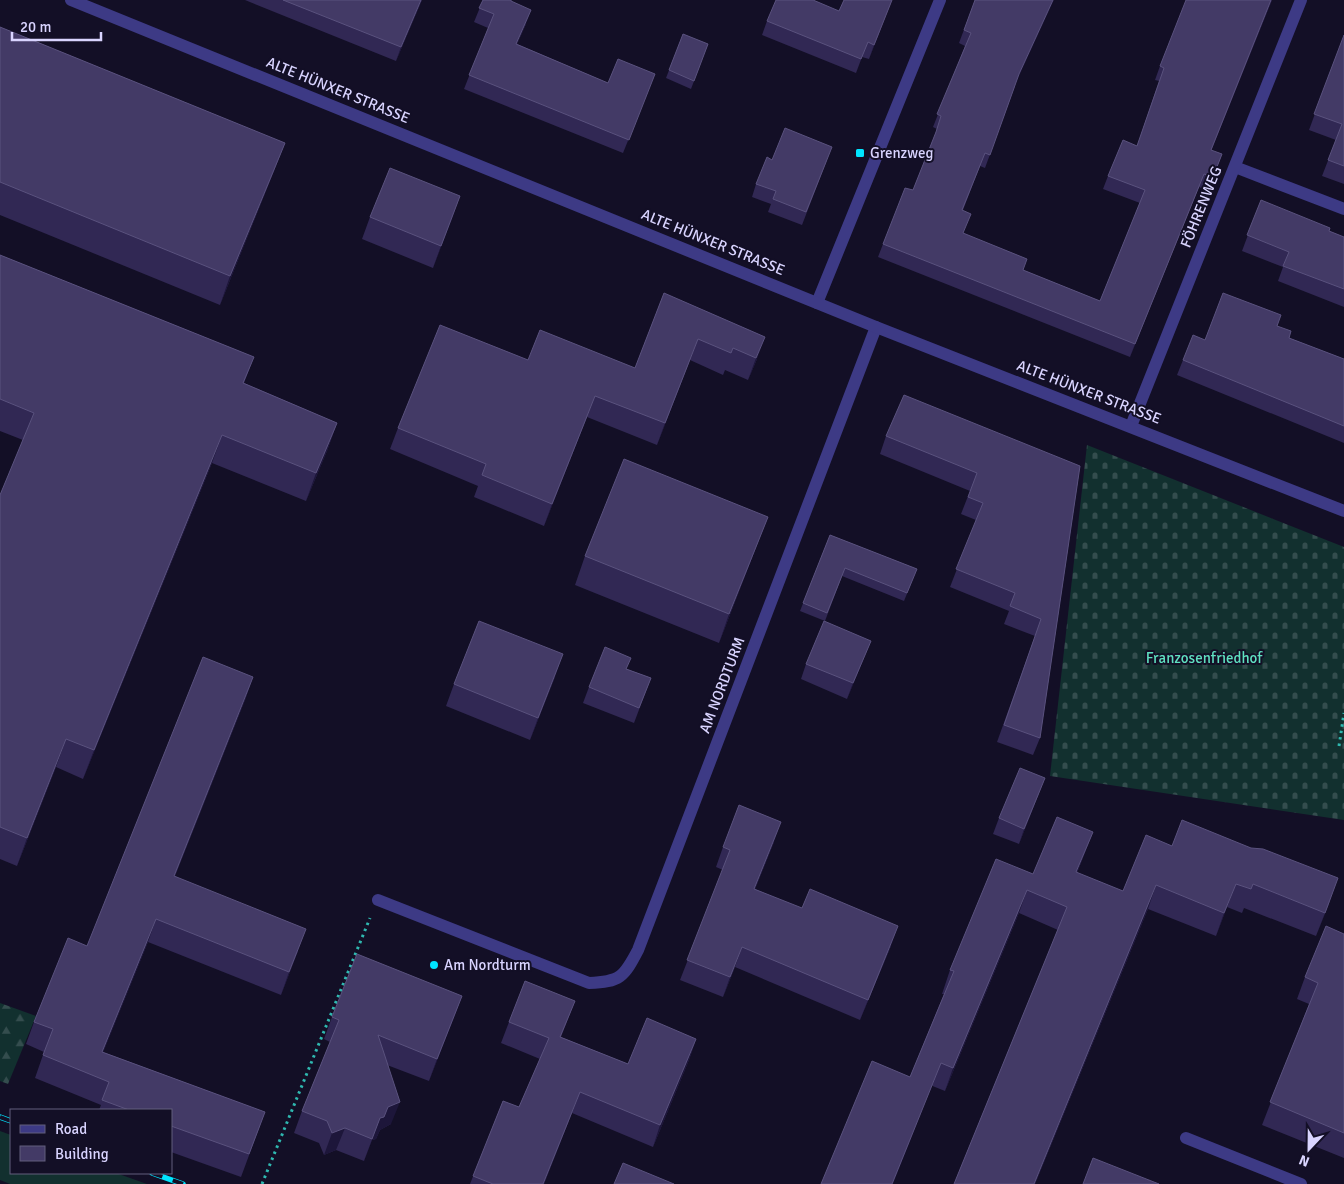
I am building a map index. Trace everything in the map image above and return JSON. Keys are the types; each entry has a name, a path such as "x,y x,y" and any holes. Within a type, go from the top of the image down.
{"street":[{"name":"ALTE HÜNXER STRASSE","path":"71,0 876,327 1344,511"},
{"path":"817,303 940,0"},
{"name":"FÖHRENWEG","path":"1131,426 1301,0"},
{"path":"1235,167 1344,208"},
{"name":"AM NORDTURM","path":"378,900 589,983 612,982 628,970 642,941 876,327"},
{"path":"1186,1138 1301,1184"}],"path":[{"path":"1339,746 1344,713"},
{"path":"262,1184 378,900"}],"green space":[{"name":"Franzosenfriedhof","path":"1087,445 1344,547 1344,820 1050,776"},
{"path":"0,1003 36,1016 8,1084 0,1081"},
{"path":"0,1131 10,1135 10,1174 119,1174 147,1184 10,1184 0,1180"}],"building":[{"path":"283,0 421,0 401,47"},
{"path":"483,0 511,0 531,10 516,44 608,83 618,59 655,74 629,140 469,75 494,14 479,8"},
{"path":"776,0 813,0 839,11 844,0 892,0 874,45 868,42 861,59 767,21"},
{"path":"975,0 1053,0 1019,74 990,155 985,153 962,210 971,214 963,233 1027,259 1023,270 1100,301 1145,190 1108,176 1123,140 1137,146 1164,68 1160,66 1186,0 1271,0 1211,150 1222,154 1213,177 1204,174 1135,344 883,244 905,188 913,190 936,132 941,116 937,114 971,33 964,30"},
{"path":"0,27 285,143 230,276 0,182"},
{"path":"683,34 708,44 694,81 669,70"},
{"path":"1344,35 1344,166 1328,160 1342,124 1314,114"},
{"path":"785,128 832,147 806,212 773,199 776,191 756,184 767,157 772,160"},
{"path":"390,168 460,196 441,246 370,217"},
{"path":"1261,200 1330,228 1329,231 1344,237 1344,289 1283,266 1289,252 1247,235"},
{"path":"0,255 254,357 243,383 337,423 316,473 222,435 94,750 66,739 27,838 0,827 0,495 34,413 0,399"},
{"path":"664,293 765,337 756,358 733,348 731,353 698,339 665,423 595,396 552,504 482,475 486,464 398,428 440,325 528,360 540,330 635,368"},
{"path":"1223,293 1281,315 1277,326 1291,331 1289,338 1344,359 1344,426 1183,360 1193,335 1205,340"},
{"path":"904,395 1080,466 1040,738 1004,725 1041,619 1010,606 1015,593 956,569 983,503 968,497 977,473 886,436"},
{"path":"624,459 768,517 729,614 585,556"},
{"path":"830,535 917,569 907,593 845,568 827,613 803,603"},
{"path":"479,621 563,654 538,718 454,684"},
{"path":"824,621 871,641 853,683 806,664"},
{"path":"605,647 631,658 626,669 651,678 639,708 589,687"},
{"path":"203,657 253,677 174,876 306,929 289,972 156,919 102,1052 265,1112 249,1154 172,1126 172,1109 126,1109 102,1100 109,1082 43,1055 53,1029 34,1022 68,938 87,946"},
{"path":"1020,768 1045,778 1024,829 999,818"},
{"path":"739,805 781,822 754,889 802,908 810,889 898,926 868,1000 742,947 730,977 687,960 730,850 723,847"},
{"path":"1057,817 1093,832 1076,872 1123,891 1146,835 1172,846 1182,820 1251,848 1263,849 1338,878 1325,913 1253,884 1251,889 1236,884 1224,913 1156,885 1034,1184 954,1184 1067,907 1027,890 953,1068 941,1063 892,1184 821,1184 872,1061 910,1077 954,971 950,970 996,859 1033,874"},
{"path":"1326,926 1344,934 1344,1133 1270,1102 1318,983 1305,977"},
{"path":"357,954 462,996 437,1059 378,1035 400,1102 388,1107 384,1117 380,1118 372,1139 345,1128 332,1133 327,1121 302,1111 339,1020 332,1017"},
{"path":"525,981 575,1001 560,1037 628,1064 647,1018 696,1039 660,1125 580,1092 543,1184 493,1184 473,1176 503,1101 519,1107 549,1038 509,1022"},
{"path":"1093,1158 1159,1184 1083,1184"},
{"path":"623,1163 674,1184 614,1184"}],"railway":[{"path":"0,1117 10,1121"},
{"path":"155,1174 183,1184"}],"place":[{"name":"Grenzweg","path":"860,153"},
{"name":"Am Nordturm","path":"434,965"}]}
